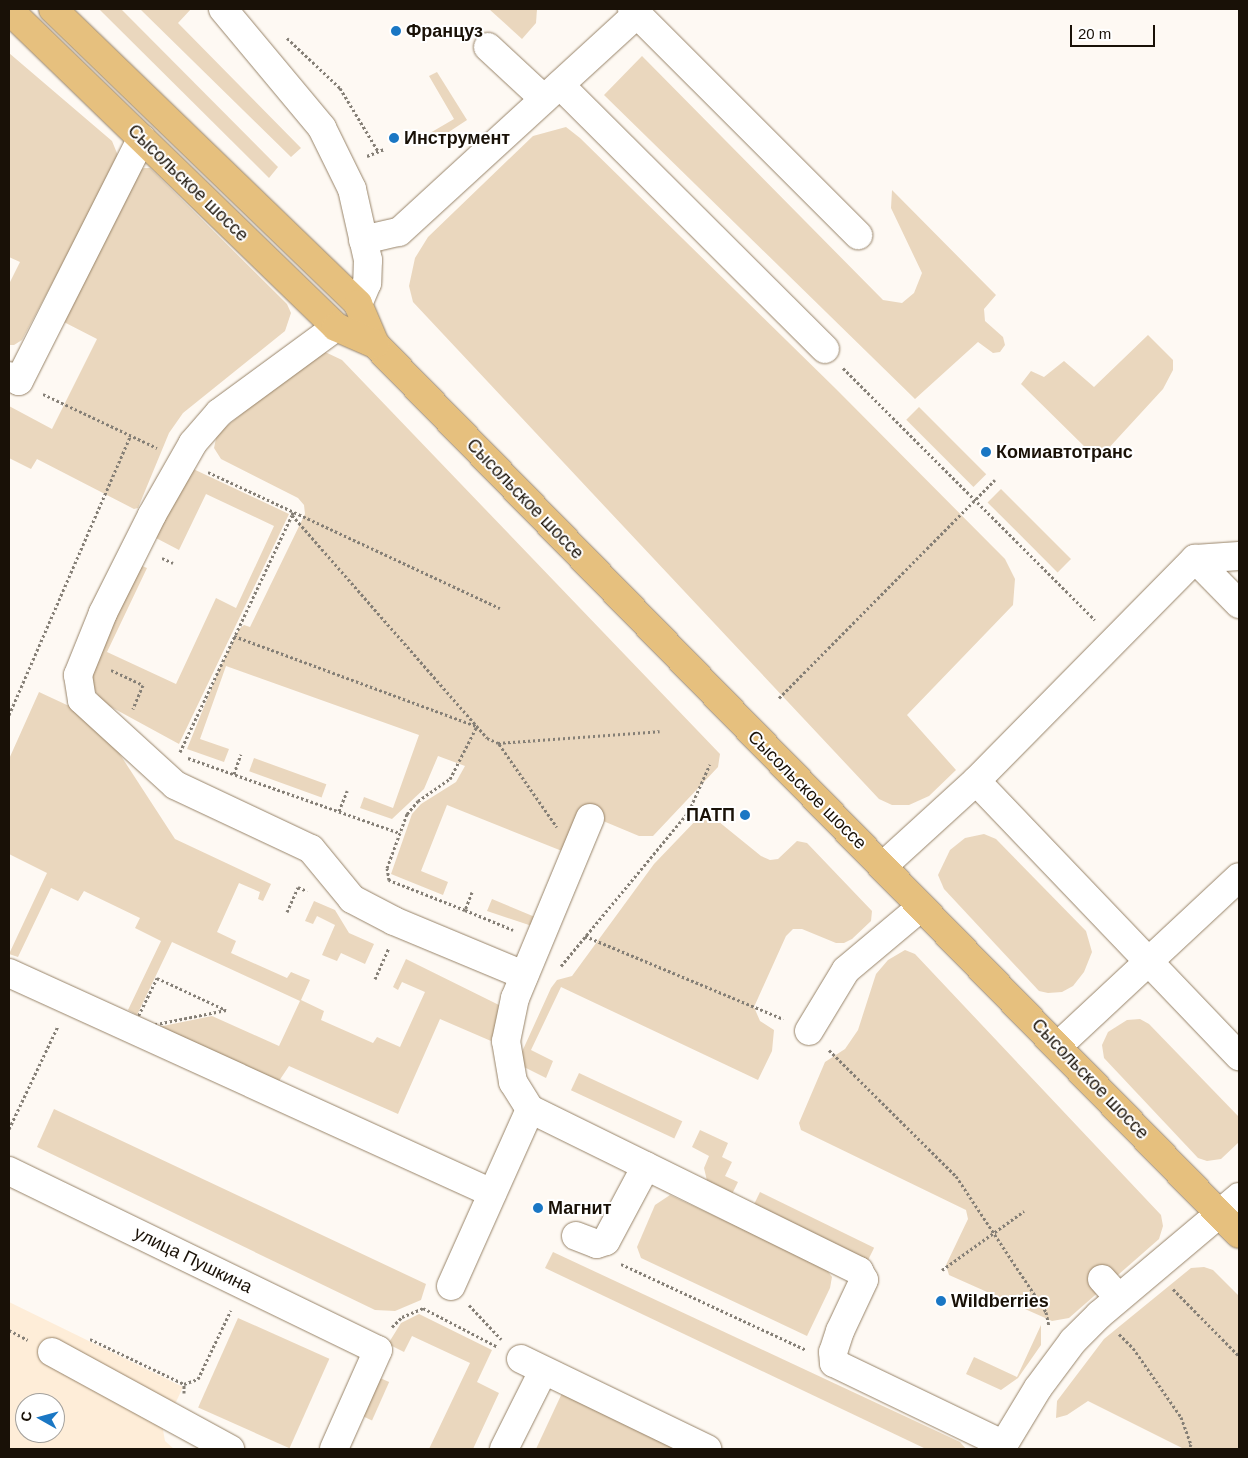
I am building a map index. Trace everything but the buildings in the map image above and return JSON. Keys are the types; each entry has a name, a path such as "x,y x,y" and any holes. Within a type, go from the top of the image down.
{"main road":[{"name":"Сысольское шоссе","path":"53,9 358,304 375,344 921,907 1058,1045 1230,1205 1239,1234"},
{"name":"Сысольское шоссе","path":"9,10 336,327 375,344"}],"street":[{"path":"223,9 322,128 352,189 368,260 368,283 358,304"},
{"path":"363,240 399,232 552,92 634,11 858,235"},
{"path":"488,46 552,92 825,348"},
{"path":"14,379 142,138"},
{"path":"336,327 219,414 192,443 103,613 78,675 82,700 175,785 311,849 352,899 394,921 524,975"},
{"path":"883,866 976,780 1195,559 1239,556"},
{"path":"1195,559 1239,604"},
{"path":"976,780 1147,962 1239,1056"},
{"path":"590,818 540,941 524,975 506,1040 513,1082 530,1109 859,1271 864,1280 840,1331 833,1352 834,1363 1002,1447 1056,1364 1107,1297 1153,1269 1230,1205"},
{"path":"1058,1045 1239,877"},
{"path":"809,1030 846,970 921,907"},
{"path":"9,973 492,1193"},
{"path":"451,1286 530,1109"},
{"path":"576,1236 597,1244 606,1241 646,1166"},
{"name":"улица Пушкина","path":"9,1171 378,1350"},
{"path":"334,1449 378,1350"},
{"path":"52,1352 193,1436 230,1449"},
{"path":"504,1449 532,1365 707,1449"}],"path":[{"path":"283,35 340,88 378,151"},
{"path":"825,348 1114,640"},
{"path":"14,379 293,514 500,608"},
{"path":"9,715 131,436"},
{"path":"780,698 995,480"},
{"path":"179,754 293,514"},
{"path":"293,514 487,738 498,743 660,731"},
{"path":"156,555 173,563"},
{"path":"234,636 477,726"},
{"path":"108,669 143,685 130,715"},
{"path":"477,726 450,779 418,801 407,814 387,868 389,880 540,941"},
{"path":"498,743 576,854"},
{"path":"171,750 400,833"},
{"path":"234,774 241,754"},
{"path":"556,971 689,811 710,764"},
{"path":"339,812 347,792"},
{"path":"465,910 472,892"},
{"path":"585,936 809,1030 956,1176 1046,1312 1056,1364"},
{"path":"375,979 390,944"},
{"path":"158,978 226,1010 198,1015 132,1029 158,978"},
{"path":"9,1129 70,1000"},
{"path":"942,1270 1024,1211"},
{"path":"606,1241 607,1257 834,1363"},
{"path":"1153,1269 1239,1356"},
{"path":"193,1436 184,1384 198,1379 243,1284"},
{"path":"451,1286 532,1365"},
{"path":"1107,1297 1133,1348 1181,1417 1191,1444 1189,1449"},
{"path":"378,1350 402,1317 423,1308 532,1365"}],"shaded area":[{"path":"99,9 121,9 278,167 269,178"},
{"path":"140,9 191,9 178,23 301,148 291,157"},
{"path":"489,9 537,9 536,23 522,39"},
{"path":"9,53 112,141 119,158 22,340 14,345 9,345 9,284 20,262 9,257"},
{"path":"642,56 883,300 902,303 914,293 922,273 891,208 892,190 996,295 984,309 985,321 1003,337 1005,345 1000,352 993,353 978,342 915,399 604,95"},
{"path":"437,72 467,120 435,141 430,133 454,119 429,76"},
{"path":"566,127 580,138 836,389 1005,559 1015,579 1013,605 907,715 956,770 929,796 909,805 892,805 879,799 413,302 409,286 415,258 428,237 533,136"},
{"path":"150,168 287,304 291,313 285,331 183,413 169,433 138,508 134,509 37,459 31,469 9,458 9,406 52,429 97,339 60,320 137,171"},
{"path":"1148,335 1173,360 1173,370 1163,389 1106,451 1098,454 1089,451 1021,384 1031,371 1044,377 1064,361 1094,387"},
{"path":"323,351 342,360 720,754 718,767 653,836 639,836 584,813 532,926 487,911 492,899 535,917 562,851 447,805 421,871 448,882 443,895 391,874 412,814 421,804 456,782 465,766 438,756 424,789 392,819 360,808 364,797 393,808 419,735 226,666 200,739 229,749 224,762 187,749 218,672 239,629 244,625 250,627 305,514 304,505 298,498 221,459 214,448 217,434 314,355"},
{"path":"919,407 986,474 973,487 906,420"},
{"path":"189,467 289,514 179,744 102,702 91,684 95,656 137,564 147,568 107,652 176,684 216,598 236,608 274,526 206,494 179,550 156,538"},
{"path":"1001,489 1071,559 1058,572 988,502"},
{"path":"39,692 97,719 175,839 271,884 263,901 258,899 260,892 239,883 217,932 236,941 231,953 287,978 291,972 310,980 301,1000 324,1011 321,1020 373,1043 377,1037 400,1047 425,992 402,982 398,990 393,987 406,959 501,1006 491,1041 440,1019 398,1114 289,1066 279,1081 270,1083 153,1028 212,1016 279,1046 300,1001 172,942 137,1015 128,1010 161,941 135,928 140,918 84,891 78,901 51,888 18,957 9,954 47,873 9,854 9,759"},
{"path":"254,758 326,784 322,797 249,771"},
{"path":"708,813 761,856 770,860 778,859 797,841 807,843 872,911 871,921 852,939 844,943 836,943 802,929 793,929 786,936 754,1007 760,1021 774,1030 772,1051 758,1080 561,987 531,1050 553,1061 546,1078 522,1066 521,1054 551,988 557,980 572,976 654,864 701,815"},
{"path":"984,834 996,839 1086,931 1092,952 1084,972 1073,986 1062,992 1048,993 1039,991 944,889 938,875 950,850 965,838"},
{"path":"314,901 335,910 349,933 374,944 365,964 341,953 337,961 322,955 335,925 317,916 313,924 305,921"},
{"path":"905,950 915,954 1161,1215 1163,1226 1159,1239 1069,1318 1052,1321 949,1275 946,1265 968,1219 966,1210 801,1130 799,1123 825,1062 845,1049 858,1030 876,974 888,960"},
{"path":"1140,1019 1149,1024 1239,1117 1239,1142 1221,1159 1207,1161 1198,1158 1104,1058 1102,1045 1108,1032 1127,1020"},
{"path":"579,1073 682,1121 674,1138 571,1090"},
{"path":"54,1109 426,1284 421,1300 395,1311 375,1310 37,1147"},
{"path":"700,1130 728,1143 722,1157 732,1162 725,1176 738,1182 731,1196 708,1185 704,1168 709,1156 692,1147"},
{"path":"760,1192 874,1248 867,1262 753,1206"},
{"path":"670,1195 825,1267 832,1277 830,1288 807,1336 641,1258 637,1247 655,1205"},
{"path":"553,1252 960,1442 966,1449 926,1449 545,1268"},
{"path":"1204,1267 1213,1270 1239,1296 1239,1449 1184,1449 1088,1401 1067,1415 1056,1418 1057,1401 1104,1339 1191,1268"},
{"path":"9,1302 183,1387 163,1430 165,1441 174,1449 9,1449"},
{"path":"419,1314 492,1350 477,1382 499,1393 473,1449 429,1449 470,1363 412,1336 404,1352 388,1344 401,1323"},
{"path":"238,1318 329,1359 289,1448 198,1408"},
{"path":"1041,1325 1041,1345 1018,1378 1001,1390 966,1374 974,1357 1017,1377"},
{"path":"380,1378 389,1382 372,1420 363,1416"},
{"path":"563,1391 684,1449 536,1449"}],"place":[{"name":"Француз","path":"396,31"},
{"name":"Инструмент","path":"394,138"},
{"name":"Комиавтотранс","path":"986,452"},
{"name":"ПАТП","path":"745,815"},
{"name":"Магнит","path":"538,1208"},
{"name":"Wildberries","path":"941,1301"}]}
